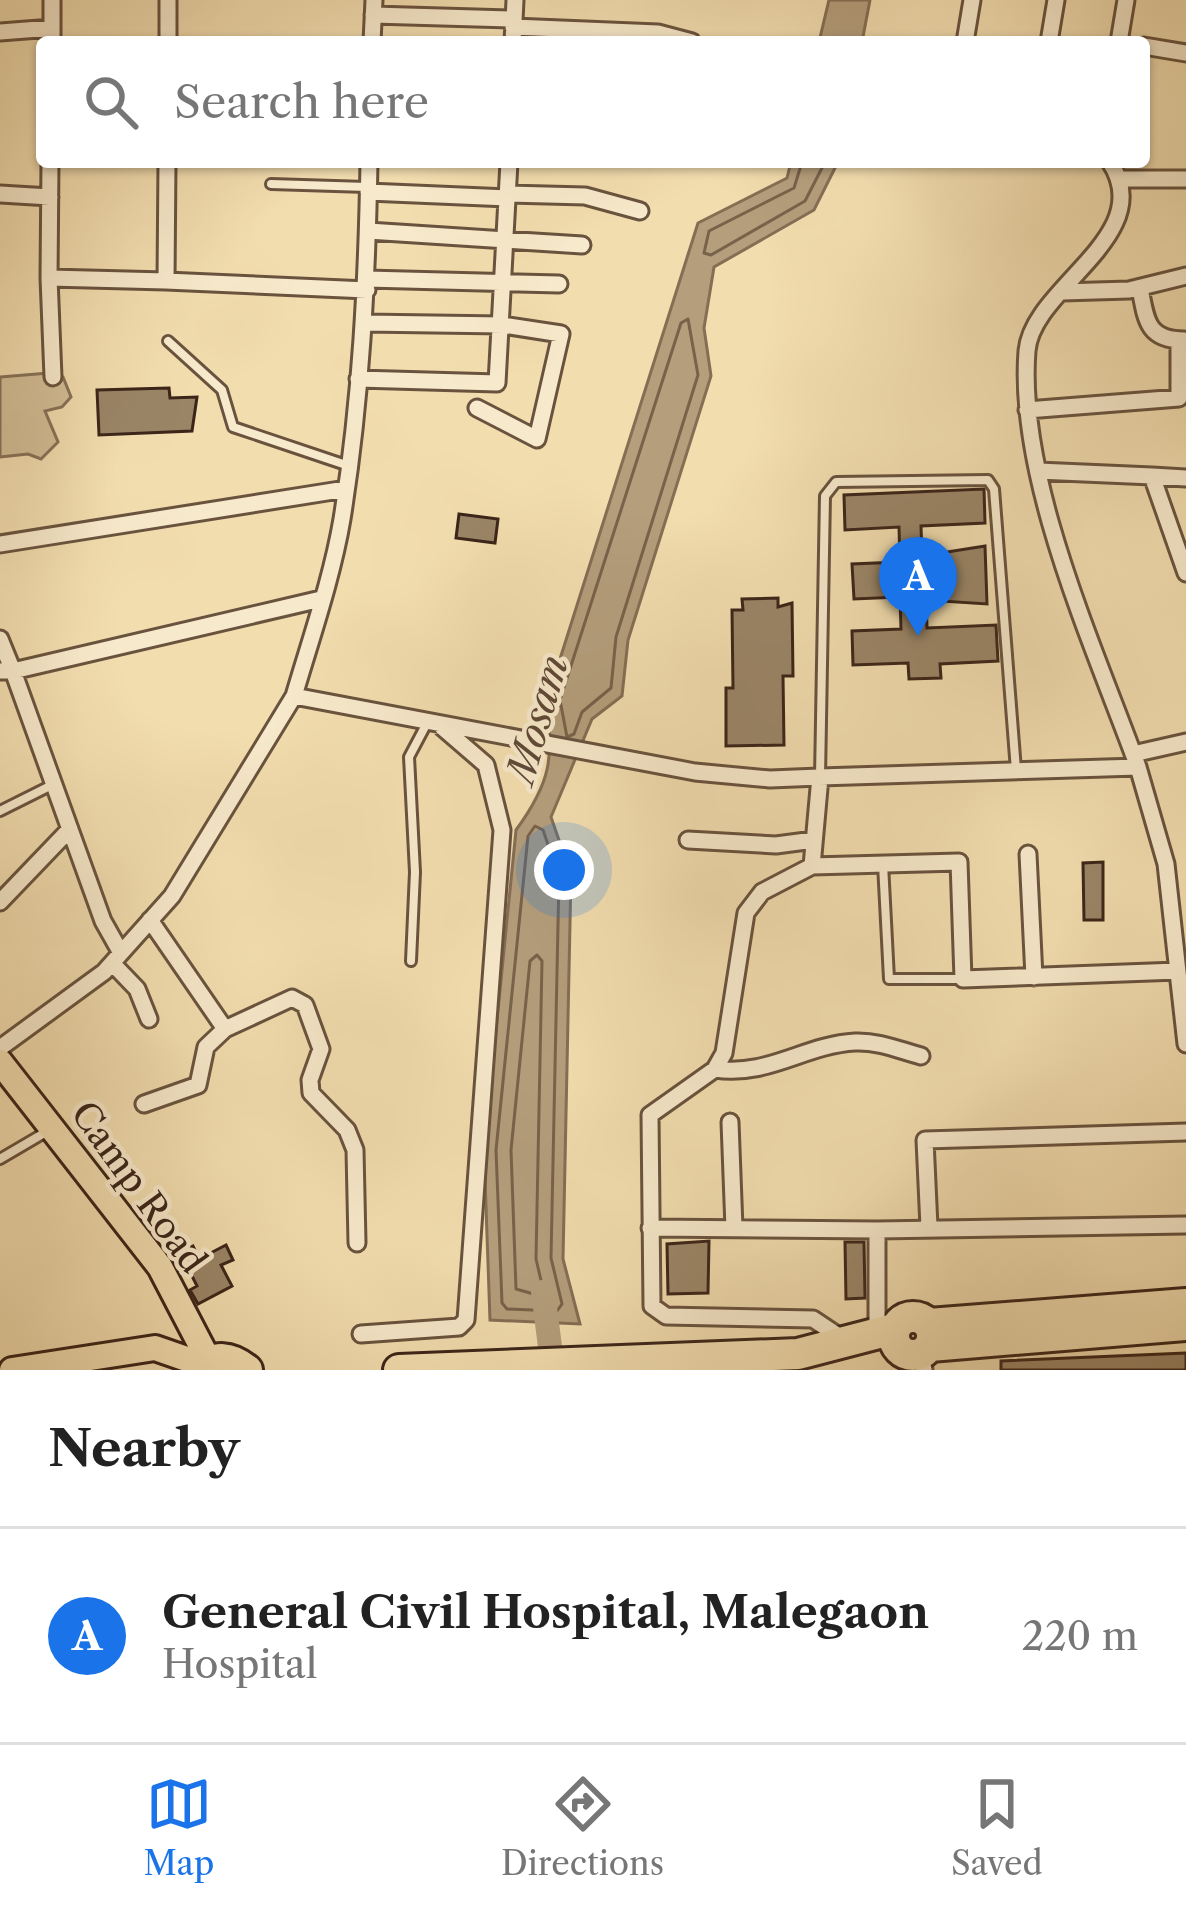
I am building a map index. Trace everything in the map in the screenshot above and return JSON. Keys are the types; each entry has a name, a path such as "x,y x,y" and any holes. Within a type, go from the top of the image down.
{"highway":[{"path":"807,1370 879,1348 1186,1304"},
{"path":"399,1370 798,1354 843,1339 911,1343 1186,1325"},
{"path":"197,1366 234,1360 249,1370"}],"main road":[{"name":"Camp Road","path":"0,1062 160,1267 197,1366"},
{"path":"12,1370 109,1363 160,1348 197,1366"}],"street":[{"path":"0,32 52,35 52,0"},
{"path":"168,0 168,36"},
{"path":"513,29 514,0"},
{"path":"965,36 972,0"},
{"path":"1050,36 1056,0"},
{"path":"1121,36 1126,0"},
{"path":"373,8 513,29 639,36"},
{"path":"1150,47 1186,53"},
{"path":"50,168 53,377"},
{"path":"166,281 167,168"},
{"path":"0,1048 116,958 172,896 294,696 346,489 367,284 369,168"},
{"path":"358,379 494,384 499,379 509,168"},
{"path":"1113,168 1120,201 1111,226 1094,256 1031,330 1027,410 1038,471 1136,760 1166,864 1186,1044"},
{"path":"1118,179 1186,179"},
{"path":"369,190 585,196 640,211"},
{"path":"0,194 50,197"},
{"path":"368,231 582,245"},
{"path":"1062,292 1140,288 1186,276"},
{"path":"49,278 560,284"},
{"path":"1027,410 1177,399 1182,340 1159,338 1149,328 1140,288"},
{"path":"364,323 503,326 562,336 538,438 477,408"},
{"path":"1038,471 1186,478"},
{"path":"1151,476 1186,572"},
{"path":"0,544 346,489"},
{"path":"6,671 321,599"},
{"path":"0,640 6,671 116,958 137,989 149,1019"},
{"path":"294,696 695,772 820,777 1016,771 1136,760 1186,742"},
{"path":"361,1334 459,1327 466,1320 502,830 486,765 442,726"},
{"path":"812,866 820,777"},
{"path":"0,902 70,829"},
{"path":"688,840 776,845 814,840"},
{"path":"1028,854 1034,977"},
{"path":"843,1339 813,1319 666,1316 652,1306 650,1115 715,1069 729,1036 746,913 762,892 812,866 959,862 963,980 1178,971"},
{"path":"150,920 225,1029"},
{"path":"144,1104 198,1085 206,1047 225,1029 292,998 305,1005 321,1048 311,1093 353,1141 357,1243"},
{"path":"715,1069 765,1070 852,1042 921,1056"},
{"path":"730,1122 734,1228"},
{"path":"929,1227 925,1140 1186,1132"},
{"path":"650,1228 1186,1225"},
{"path":"877,1230 911,1343"}],"lane":[{"path":"271,184 369,190"},
{"path":"168,340 222,390 233,427 349,466"},
{"path":"820,777 828,487 932,479 979,478 988,480 994,489 1016,771"},
{"path":"410,962 415,872 409,757 442,726"},
{"path":"0,811 53,784"},
{"path":"883,863 889,979 963,980"},
{"path":"0,1159 52,1129"}],"shaded area":[{"path":"49,373 63,377 71,397 62,407 45,411 58,442 41,459 28,454 0,457 0,377"}],"water":[{"path":"829,0 870,0 863,36 820,36"},
{"path":"790,168 835,168 814,210 714,267 704,328 711,376 628,640 622,696 592,719 551,817 571,875 563,1259 580,1324 490,1320 484,1150 516,830 537,797 547,768 547,700 698,223 787,178"}],"building":[{"path":"169,388 170,398 197,397 192,431 99,435 97,390"},
{"path":"984,489 985,523 921,526 922,556 985,546 987,604 926,600 927,628 996,625 998,661 940,664 941,678 909,679 908,663 853,665 852,631 901,629 900,597 854,599 852,564 900,562 899,527 845,530 844,495"},
{"path":"459,514 498,519 495,543 456,538"},
{"path":"778,598 778,607 792,603 793,676 783,676 784,745 726,746 726,688 733,688 732,610 743,610 742,599"},
{"path":"1103,862 1103,920 1084,920 1083,863"},
{"path":"709,1241 708,1293 668,1294 667,1244"},
{"path":"845,1242 864,1242 865,1298 846,1299"},
{"path":"226,1245 233,1260 221,1265 232,1286 198,1304 190,1290 197,1286 180,1252 193,1246 199,1259"},
{"path":"1186,1353 1186,1370 1001,1370 1001,1361"}],"waterway":[{"name":"Mosam","path":"543,1292 553,1370"}],"place":[{"name":"General Civil Hospital, Malegaon","path":"918,636"}]}
